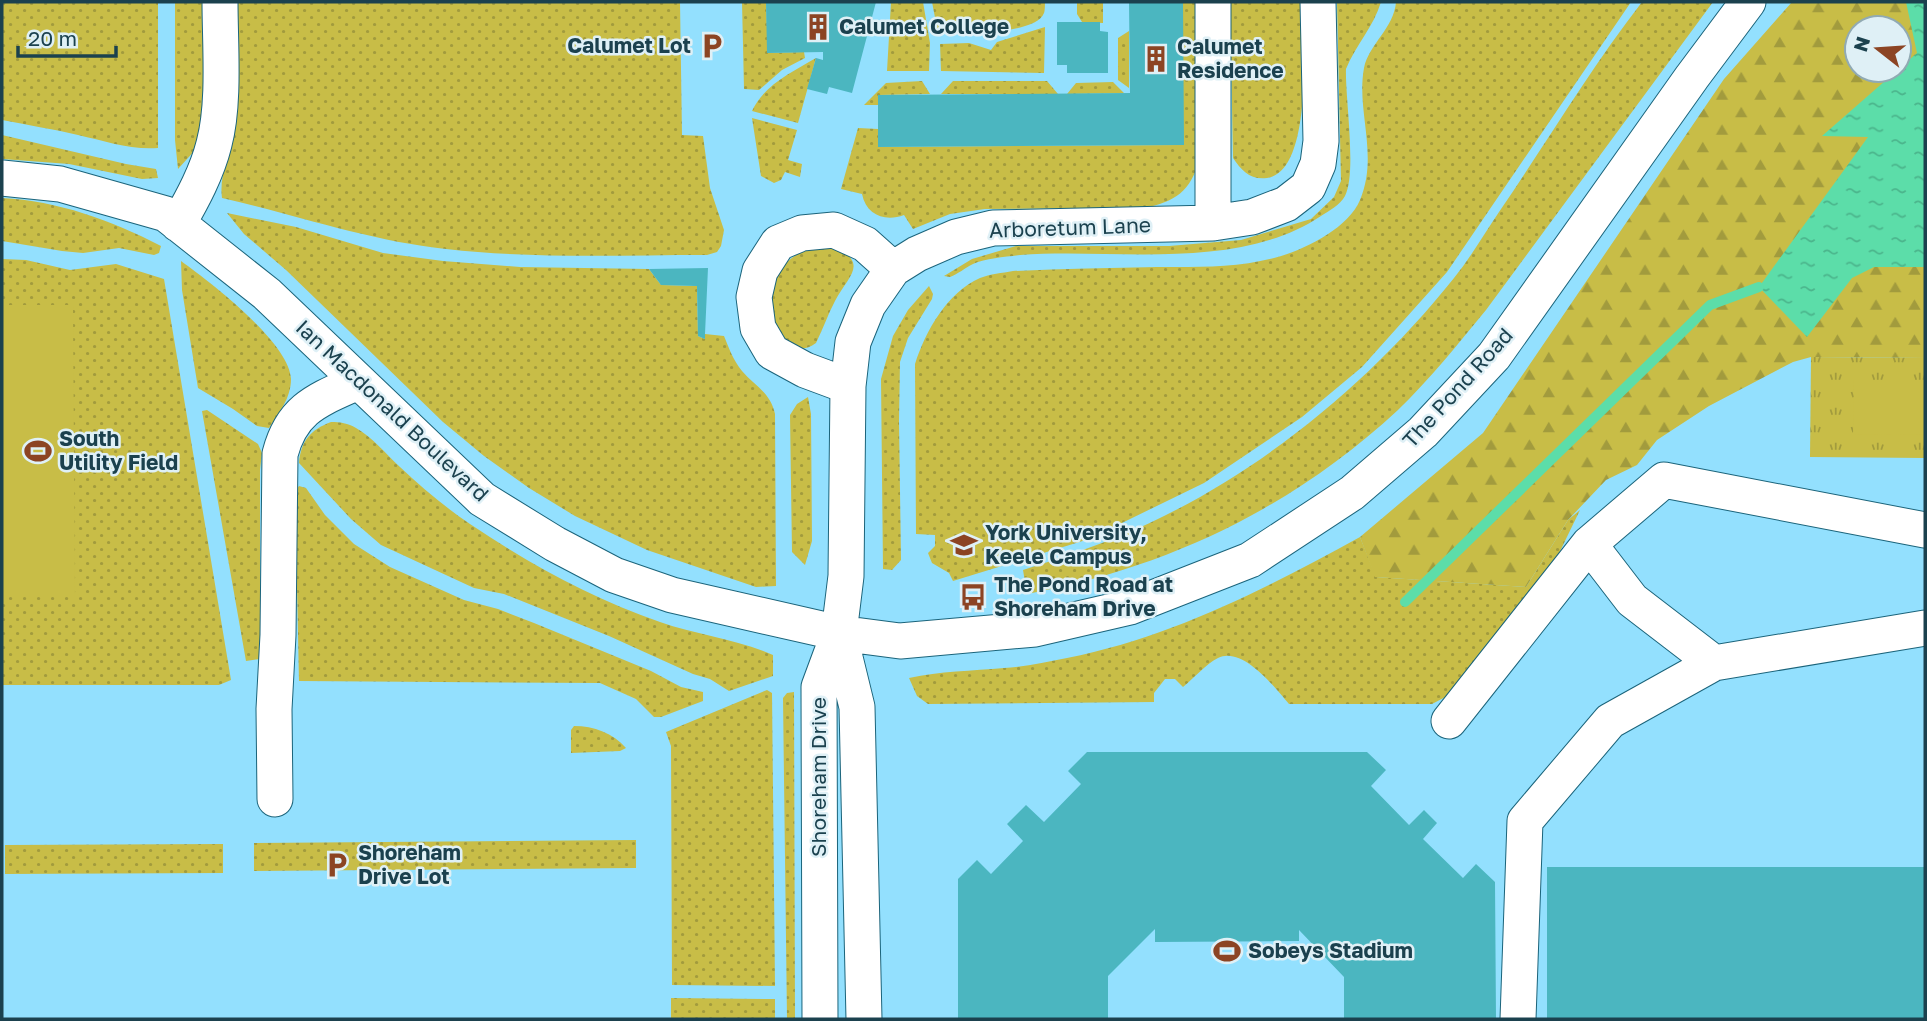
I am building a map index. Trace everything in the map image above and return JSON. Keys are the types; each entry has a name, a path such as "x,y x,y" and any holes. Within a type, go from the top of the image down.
{"street":[{"path":"178,224 197,190 214,144 219,116 220,2"},
{"path":"1213,2 1213,223"},
{"name":"Arboretum Lane","path":"839,633 846,568 848,386 853,342 868,305 893,269 917,254 956,237 993,228 1213,223 1252,217 1286,204 1308,187 1318,164 1321,141 1318,2"},
{"name":"The Pond Road","path":"839,633 900,640 1022,631 1130,607 1250,560 1352,493 1423,432 1494,356 1692,76 1748,2"},
{"name":"Ian Macdonald Boulevard","path":"2,178 60,184 166,214 267,294 482,499 555,544 614,575 672,595 839,633"},
{"path":"848,386 805,370 772,352 758,328 754,297 760,271 778,243 802,233 834,230 865,244 893,269"},
{"path":"275,799 274,709 278,635 280,454 285,436 313,402 358,382"},
{"path":"1449,720 1589,544 1664,480 1925,530"},
{"path":"1589,544 1632,600 1714,663"},
{"path":"1518,1019 1525,821 1610,721 1714,663 1925,628"},
{"name":"Shoreham Drive","path":"820,1019 818,687 839,633"},
{"name":"Shoreham Drive","path":"839,633 857,708 864,1019"}],"shaded area":[{"name":"York University, Keele Campus","path":"2,2 1925,2 1925,1019 2,1019"}],"green space":[{"path":"2,2 158,2 158,148 128,146 2,120"},
{"path":"175,2 205,2 204,105 197,148 178,169 175,140"},
{"path":"233,2 680,2 682,135 703,136 710,188 724,230 721,246 717,252 707,255 576,256 446,249 389,240 222,198 223,174 233,135"},
{"path":"742,2 766,2 768,53 804,52 805,58 782,70 759,90 744,89"},
{"path":"891,2 923,2 930,43 929,71 887,71"},
{"path":"932,2 1045,2 1044,13 1027,26 995,32 938,33"},
{"path":"1077,2 1103,2 1103,23 1082,22 1077,14"},
{"path":"1183,2 1199,2 1199,160 1191,180 1173,198 1144,208 985,209 950,214 913,229 904,215 890,218 877,215 868,207 862,194 841,189 858,128 878,129 879,147 1183,145"},
{"path":"1230,2 1303,2 1304,71 1299,129 1292,153 1282,170 1267,178 1256,178 1247,174 1233,158"},
{"path":"1337,2 1381,2 1374,20 1346,69 1350,171 1345,196 1331,210 1288,233 1252,245 1175,254 1020,255 984,260 950,277 944,276 972,259 1016,246 1169,246 1241,240 1311,219 1334,197 1341,181"},
{"path":"1396,2 1631,2 1447,272 1362,367 1302,417 1204,483 1089,539 953,581 949,573 932,563 928,553 935,546 935,535 916,534 915,364 925,338 939,314 957,293 980,278 992,275 1013,271 1245,264 1298,250 1335,229 1354,211 1365,183 1368,150 1362,84 1364,68 1371,51 1391,20"},
{"path":"1642,2 1713,2 1486,310 1433,374 1398,410 1315,476 1226,529 1130,568 1027,594 1023,570 1118,537 1214,489 1302,428 1344,394 1383,357 1420,318 1472,254 1587,79"},
{"path":"1792,2 1925,2 1925,358 1811,357 1793,362 1709,406 1657,440 1637,465 1606,480 1568,520 1526,587 1375,577 1360,537 1483,433 1724,79"},
{"path":"1045,27 1044,73 941,71 940,44 969,43 991,50 997,42"},
{"path":"1129,31 1129,88 1118,80 1118,38"},
{"path":"816,58 798,123 752,111 771,86"},
{"path":"922,81 930,94 878,95 878,105 864,105 886,83"},
{"path":"953,81 1047,81 1058,94 941,94"},
{"path":"1113,82 1124,93 1067,94 1076,83"},
{"path":"752,118 797,130 788,160 802,164 800,177 785,172 781,180 774,183 761,176"},
{"path":"2,135 156,169 158,178 142,179 69,164 2,159"},
{"path":"2,198 43,203 84,213 161,246 159,253 154,255 119,248 83,253 2,241"},
{"path":"227,213 296,227 383,253 520,267 649,269 661,285 697,286 698,336 705,339 705,334 724,336 739,367 766,395 775,414 776,586 756,587 647,550 575,516 529,488 443,422 286,270 244,234"},
{"path":"830,245 850,258 853,270 832,306 816,343 800,349 787,342 777,328 772,309 773,287 782,267 801,252"},
{"path":"2,259 26,260 70,270 116,264 164,279 231,680 219,685 2,685"},
{"path":"181,261 246,314 277,348 287,364 291,379 289,393 269,428 257,426 198,388 182,290"},
{"path":"929,286 932,299 908,338 900,362 901,560 892,570 883,569 881,379 893,336 908,310"},
{"name":"South Utility Field","path":"2,305 73,305 75,597 2,597"},
{"path":"1811,357 1925,358 1925,458 1810,457"},
{"path":"1854,380 1925,380 1925,435 1853,434"},
{"path":"808,397 811,414 812,541 805,565 792,552 790,415 797,404"},
{"path":"207,410 258,444 262,453 260,659 246,661 202,411"},
{"path":"331,422 347,424 362,432 452,511 538,567 635,613 773,655 773,676 729,691 710,679 609,636 504,594 474,588 381,545 351,519 299,463 304,442 317,429"},
{"path":"299,486 306,488 325,515 354,544 390,567 464,600 498,609 651,671 681,687 703,692 703,701 661,717 654,717 636,699 600,683 299,681 295,492"},
{"path":"1580,510 1550,572 1453,693 1432,704 1289,704 1258,670 1238,658 1228,656 1218,658 1183,687 1175,679 1165,679 1154,693 1154,702 928,704 917,696 909,678 1036,664 1106,649 1218,609 1360,537 1376,577 1526,587 1568,520"},
{"path":"767,690 772,693 775,986 672,985 671,746 666,732"},
{"path":"794,692 795,1019 787,1019 783,698 787,693"},
{"path":"574,726 603,731 626,748 620,751 571,753 571,730"},
{"path":"636,840 636,868 254,871 254,843"},
{"path":"223,844 223,873 5,874 5,845"},
{"path":"671,998 775,999 775,1019 671,1019"}],"water":[{"path":"1906,2 1925,2 1925,267 1874,267 1852,278 1807,337 1759,287 1868,137 1822,136 1882,84 1913,84 1913,56 1917,53 1913,14 1909,14"}],"building":[{"name":"Calumet College","path":"766,2 876,2 852,93 829,87 827,94 807,89 816,58 823,60 823,52 767,53"},
{"name":"Calumet Residence","path":"1129,2 1183,2 1184,145 878,147 878,95 1130,93"},
{"path":"1057,22 1100,22 1100,31 1108,32 1108,73 1067,73 1067,65 1057,65"},
{"path":"708,268 705,339 698,336 697,286 661,285 649,269"},
{"name":"Sobeys Stadium","path":"1087,752 1367,752 1386,770 1371,786 1409,825 1424,810 1437,823 1423,839 1463,878 1476,864 1495,882 1496,1019 1344,1019 1344,977 1299,930 1299,941 1155,942 1155,929 1108,976 1108,1019 958,1019 958,879 977,860 991,874 1023,841 1007,824 1026,805 1044,822 1081,784 1068,771"},
{"path":"1547,867 1925,867 1925,1019 1547,1019"}],"waterway":[{"path":"1405,602 1710,305 1759,287"}],"place":[{"name":"Calumet College","path":"818,27"},
{"name":"Calumet Lot","path":"712,46"},
{"name":"Calumet Residence","path":"1156,59"},
{"name":"South Utility Field","path":"38,451"},
{"name":"York University, Keele Campus","path":"964,545"},
{"name":"The Pond Road at Shoreham Drive","path":"973,597"},
{"name":"Shoreham Drive Lot","path":"337,865"},
{"name":"Sobeys Stadium","path":"1227,951"}]}
